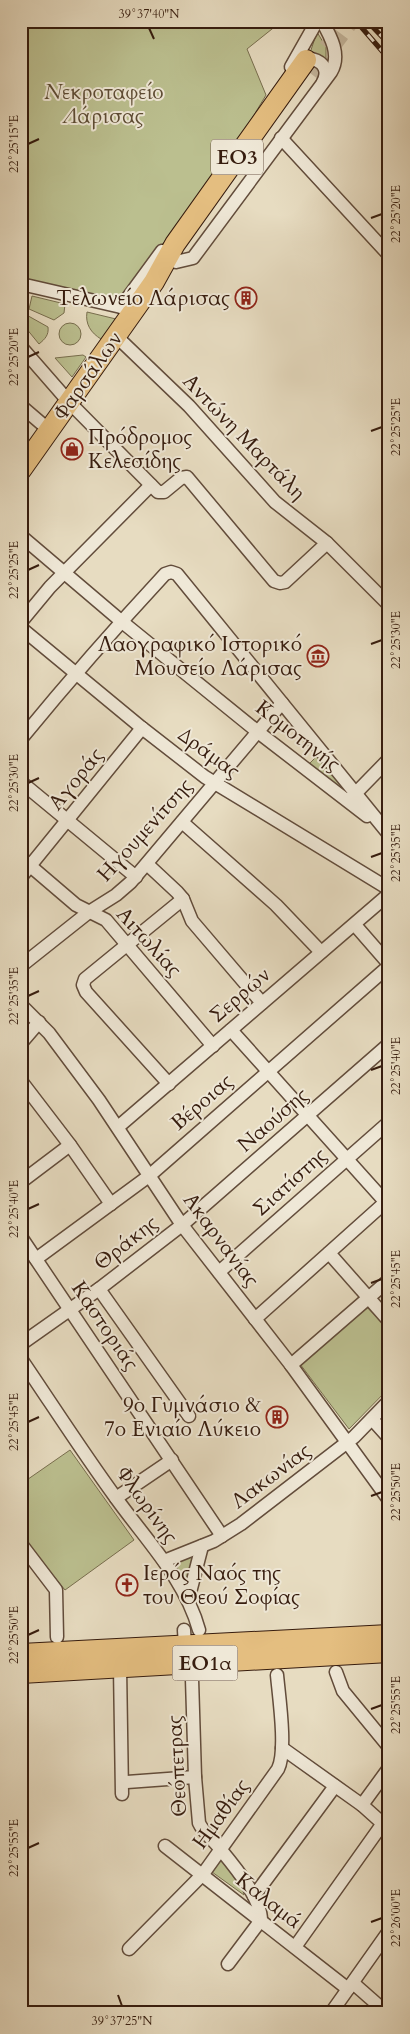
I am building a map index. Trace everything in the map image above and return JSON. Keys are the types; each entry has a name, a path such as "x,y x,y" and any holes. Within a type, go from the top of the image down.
{"main road":[{"name":"ΕΟ3","path":"173,258 308,70"},
{"name":"Φαρσάλων","path":"21,470 116,336 129,306 154,282 173,258"},
{"name":"ΕΟ1α","path":"21,1654 185,1638 389,1635"},
{"name":"ΕΟ1α","path":"21,1673 120,1674 389,1652"}],"street":[{"path":"173,258 193,258 282,138 308,70 317,21"},
{"path":"21,284 129,306 172,238 308,70 334,67 335,55 332,40 322,21"},
{"path":"282,138 389,255"},
{"name":"Αντώνη Μαρτάλη","path":"116,336 189,406 275,502 328,543 389,605"},
{"path":"21,347 69,402 158,492 164,492 180,478 188,477 274,581 285,582 328,543"},
{"path":"21,406 49,430"},
{"path":"21,622 50,587 151,485"},
{"name":"Κομοτηνής","path":"21,536 121,621 258,732 352,796 388,833"},
{"path":"21,739 121,621 165,574 171,572 176,574 282,703 352,796 386,768"},
{"name":"Δράμας","path":"21,628 142,728 214,784 389,889"},
{"name":"Ηγουμενίτσης","path":"21,966 89,912 116,896 136,877 282,703"},
{"name":"Αγοράς","path":"21,877 26,862 68,821 142,728"},
{"path":"21,782 136,877"},
{"path":"182,822 276,905 321,952"},
{"name":"Αιτωλίας","path":"26,862 76,905 106,920 213,1046"},
{"path":"147,864 183,899 192,921 262,1003"},
{"name":"Σερρών","path":"118,1127 389,894"},
{"path":"168,1084 86,992 83,985 85,979 183,899"},
{"path":"355,925 389,965"},
{"name":"Βέροιας","path":"36,1259 149,1176 389,965"},
{"name":"Ακαρνανίας","path":"21,1005 40,1022 118,1127 182,1225 291,1365 389,1500"},
{"path":"21,1043 40,1022"},
{"path":"231,1030 388,1202 255,1319"},
{"name":"Ναούσης","path":"182,1225 389,1044"},
{"path":"21,1081 111,1204"},
{"name":"Σιατίστης","path":"219,1272 389,1122"},
{"path":"21,1182 70,1146"},
{"name":"Θράκης","path":"21,1344 99,1290 182,1225"},
{"name":"Καστοριάς","path":"21,1237 222,1536"},
{"path":"329,1253 389,1320"},
{"path":"291,1365 389,1280"},
{"path":"99,1290 189,1416"},
{"name":"Φλωρίνης","path":"21,1359 116,1498 164,1561 188,1600 199,1630"},
{"name":"Λακωνίας","path":"164,1561 222,1536 347,1443 389,1401"},
{"path":"372,1419 389,1438"},
{"path":"116,1498 172,1460"},
{"path":"21,1544 56,1590 57,1636"},
{"path":"188,1600 202,1546"},
{"path":"336,1672 339,1686 389,1747"},
{"path":"120,1674 122,1794"},
{"name":"Ημαθίας","path":"129,1949 203,1874 282,1762 277,1675"},
{"name":"Θεόπετρας","path":"192,1679 195,1777 199,1823 202,1830 220,1848 254,1896 261,1920"},
{"path":"282,1748 362,1805 381,1822 295,1948"},
{"path":"362,1805 389,1768"},
{"path":"127,1782 195,1777"},
{"path":"254,1896 335,1786"},
{"name":"Καλαμά","path":"164,1846 203,1874 295,1948 387,2013"},
{"path":"228,1964 261,1920"},
{"path":"331,2013 385,1946 389,1931"}],"green space":[{"name":"Νεκροταφείο Λάρισας","path":"21,21 282,21 247,49 266,95 245,130 171,233 118,302 21,278"},
{"path":"317,32 326,47 326,59 310,53"},
{"path":"32,296 65,304 64,313 54,320 29,309"},
{"path":"87,312 116,319 101,339 90,328"},
{"path":"23,313 48,327 46,337 39,344 21,322"},
{"path":"70,323 78,326 81,334 78,342 70,345 62,342 59,334 62,326"},
{"path":"83,355 86,357 72,377 55,358"},
{"path":"319,756 347,791 345,793 309,764"},
{"path":"365,1305 389,1330 389,1388 349,1429 300,1364"},
{"path":"70,1450 134,1540 65,1590 21,1536 21,1484"},
{"path":"195,1552 186,1584 173,1562"},
{"path":"221,1859 243,1890 244,1895 212,1872"}],"tunnel":[{"path":"310,73 349,21"}],"railway":[{"path":"356,21 389,59"},
{"path":"367,21 389,44"}],"place":[{"name":"Τελωνείο Λάρισας","path":"246,298"},
{"name":"Πρόδρομος Κελεσίδης","path":"72,449"},
{"name":"Λαογραφικό Ιστορικό Μουσείο Λάρισας","path":"318,656"},
{"name":"9ο Γυμνάσιο & 7ο Ενιαίο Λύκειο","path":"277,1417"},
{"name":"Ιερός Ναός της του Θεού Σοφίας","path":"127,1585"}]}
